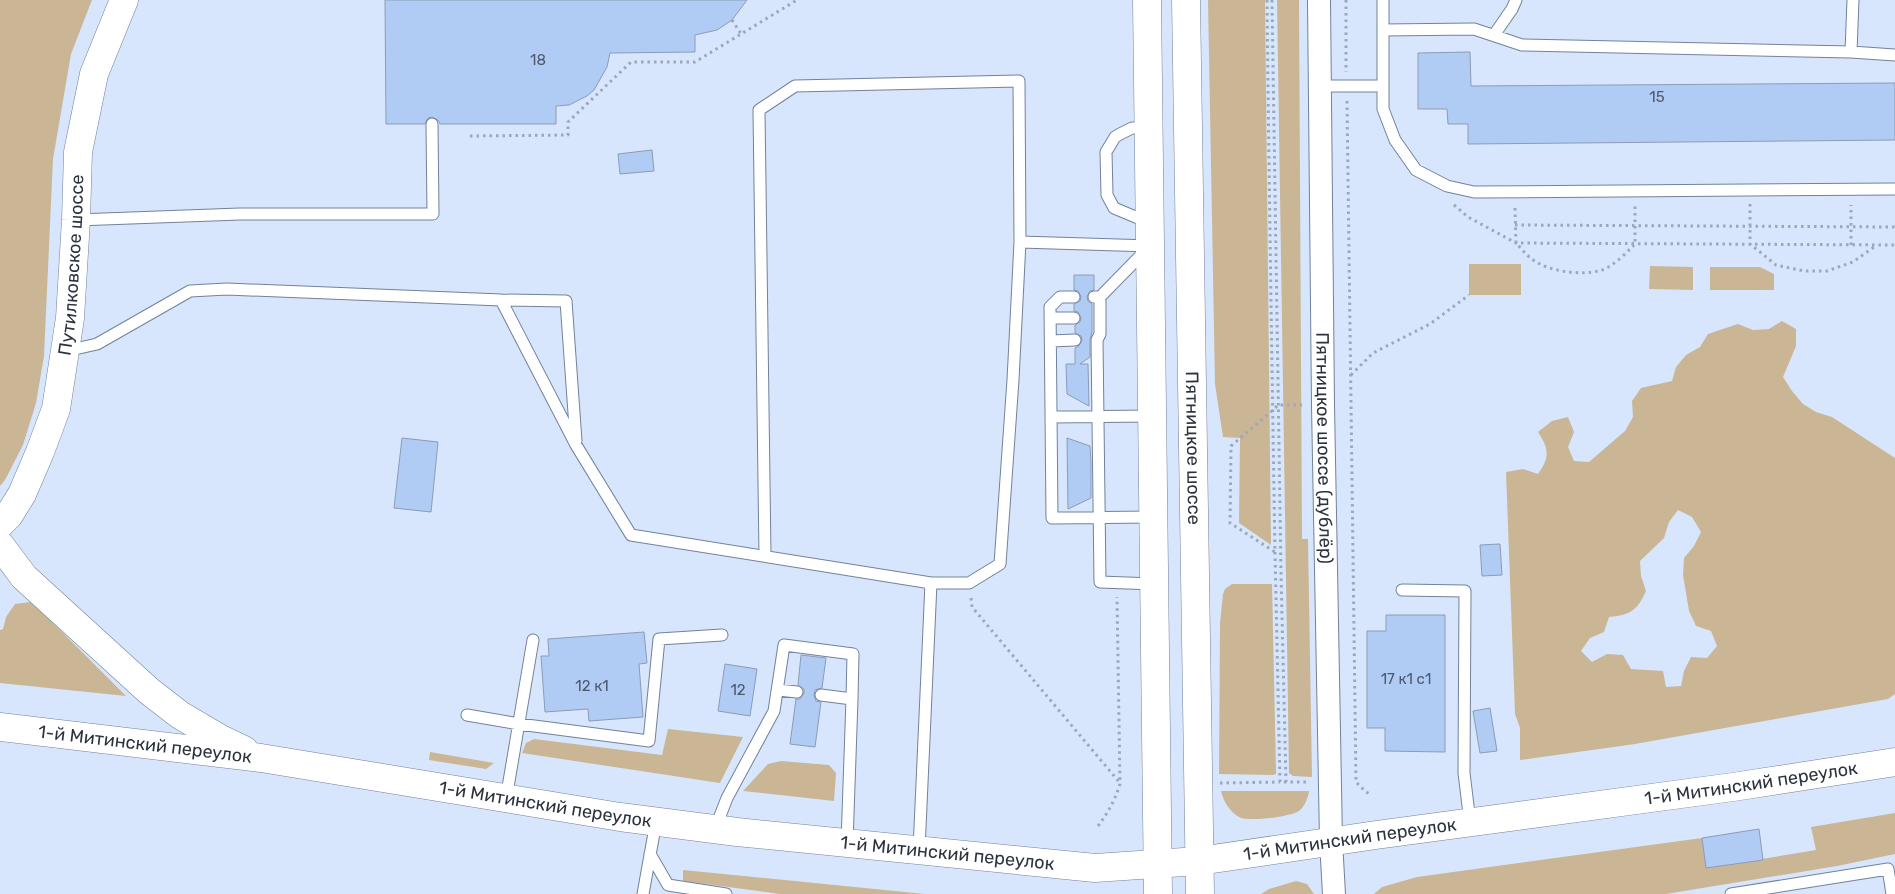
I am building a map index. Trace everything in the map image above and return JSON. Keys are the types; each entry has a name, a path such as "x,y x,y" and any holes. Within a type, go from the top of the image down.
{"main road":[{"name":"Путилковское шоссе","path":"0,524 9,515 22,494 56,409 66,350 76,220 78,152 94,74 124,0"},
{"path":"1147,0 1158,894"},
{"name":"Пятницкое шоссе","path":"1186,0 1200,894"},
{"path":"0,545 24,577 149,691 180,715 219,738 261,758"},
{"name":"1-й Митинский переулок","path":"0,727 261,758 656,822 1095,868 1199,861 1733,787 1895,762"}],"street":[{"name":"Пятницкое шоссе (дублёр)","path":"1319,0 1323,436 1331,842 1334,894"}],"lane":[{"path":"1383,0 1383,109 1395,140 1416,170 1447,186 1474,192 1895,189"},
{"path":"1494,35 1516,0"},
{"path":"1851,52 1852,0"},
{"path":"1383,30 1474,29 1522,45 1851,52 1895,55"},
{"path":"501,300 576,446 630,535 931,583 969,583 1000,564 1013,380 1020,242 1019,80 795,86 759,110 765,556"},
{"path":"1319,86 1383,86"},
{"path":"76,220 240,214 433,214 432,124"},
{"path":"1150,128 1132,128 1120,134 1115,137 1106,152 1107,195 1114,208 1151,234"},
{"path":"1020,242 1151,234"},
{"path":"1151,234 1097,297 1097,318 1100,334 1096,340 1100,582 1154,584"},
{"path":"66,350 97,344 190,291 227,289 566,302 576,446"},
{"path":"1074,297 1060,297 1050,307 1052,518 1154,517"},
{"path":"1050,318 1074,318"},
{"path":"1051,341 1075,340"},
{"path":"1051,417 1153,416"},
{"path":"919,850 931,583"},
{"path":"1402,590 1465,591 1464,773 1470,822"},
{"path":"467,715 519,724 649,740 659,638 722,635"},
{"path":"506,798 533,640"},
{"path":"715,829 728,798 774,711 784,645 794,646 853,654 847,843"},
{"path":"778,690 797,692"},
{"path":"822,695 852,699"},
{"path":"643,894 656,822"},
{"path":"650,854 668,885 726,894"},
{"path":"1730,894 1888,869 1892,894"}],"path":[{"path":"470,136 568,135 568,122 631,62 694,62 797,0"},
{"path":"1267,0 1280,782"},
{"path":"1272,0 1286,782"},
{"path":"1346,0 1356,782 1372,795"},
{"path":"732,20 741,34"},
{"path":"594,90 598,94"},
{"path":"1851,189 1851,244"},
{"path":"1750,190 1750,244"},
{"path":"1453,204 1468,217 1516,243 1533,260 1555,270 1580,273 1603,270 1622,257 1635,244 1635,191"},
{"path":"1515,192 1516,243"},
{"path":"1515,225 1895,227"},
{"path":"1516,243 1895,245"},
{"path":"1750,244 1776,265 1804,271 1827,271 1853,262 1877,244"},
{"path":"1351,375 1373,353 1430,324 1469,295"},
{"path":"1275,552 1230,523 1231,446 1278,405 1302,405"},
{"path":"969,583 972,607 1120,784"},
{"path":"1218,783 1308,782"}],"shaded area":[{"path":"0,0 92,0 71,54 53,159 44,356 36,403 23,445 0,486"},
{"path":"1208,0 1265,0 1271,545 1239,523 1240,438 1223,437 1215,384"},
{"path":"1277,0 1299,0 1302,539 1308,539 1312,777 1293,776 1289,773"},
{"path":"1469,264 1521,264 1521,295 1469,295"},
{"path":"1650,266 1693,267 1693,290 1649,289"},
{"path":"1710,267 1760,267 1774,274 1774,290 1710,290"},
{"path":"1782,321 1796,329 1796,346 1783,377 1803,404 1816,412 1832,417 1895,458 1895,694 1888,699 1635,744 1520,760 1520,728 1515,714 1506,472 1523,469 1538,474 1545,463 1547,453 1538,432 1552,421 1568,417 1574,432 1568,447 1574,461 1589,462 1625,431 1633,417 1632,401 1641,388 1672,381 1676,367 1686,355 1700,347 1708,334 1738,324 1753,330 1769,329","holes":["1678,510 1692,517 1701,532 1694,546 1684,558 1683,575 1689,611 1696,626 1711,631 1717,646 1707,658 1691,657 1684,671 1681,686 1666,687 1663,671 1631,669 1623,655 1607,654 1592,662 1581,651 1590,638 1604,632 1609,617 1632,611 1646,591 1641,576 1640,561 1664,538 1669,522"]},
{"path":"1232,584 1272,584 1276,770 1276,774 1273,775 1219,774 1220,623 1223,594 1225,589"},
{"path":"30,602 126,696 0,683 0,630 3,629 6,617 15,604"},
{"path":"668,729 743,737 720,783 522,753 526,743 534,739 662,755"},
{"path":"430,752 494,763 486,769 429,760"},
{"path":"781,761 829,765 836,773 834,801 743,791 768,764"},
{"path":"1221,791 1309,791 1306,802 1299,811 1280,817 1253,819 1241,818 1234,814 1226,803"},
{"path":"1895,813 1895,854 1837,866 1666,894 1374,894 1382,887 1417,877 1702,838 1707,868 1816,850 1811,827"},
{"path":"683,870 925,894 780,894 683,881"},
{"path":"1296,881 1307,884 1314,894 1261,894 1269,889"}],"building":[{"path":"385,0 747,0 732,20 717,30 695,35 695,52 610,53 607,67 594,90 587,96 569,105 556,106 556,124 440,124 438,120 432,117 428,118 425,124 386,124"},
{"path":"1470,52 1471,86 1895,83 1895,140 1468,144 1468,124 1448,124 1447,109 1418,109 1418,53"},
{"path":"652,150 654,171 620,174 618,154"},
{"path":"1074,275 1094,275 1094,290 1090,291 1087,297 1088,301 1092,304 1090,357 1080,364 1088,364 1089,406 1067,394 1066,364 1075,364 1075,348 1079,346 1082,340 1081,336 1075,333 1075,325 1080,322 1081,318 1078,312 1074,311 1074,304 1080,301 1081,297 1078,291 1074,290"},
{"path":"402,438 438,442 431,512 394,508"},
{"path":"1067,438 1090,446 1091,463 1091,498 1068,509"},
{"path":"1500,544 1502,575 1482,576 1480,545"},
{"path":"1386,615 1445,615 1445,752 1385,751 1385,728 1367,728 1367,631 1386,631"},
{"path":"644,632 647,663 639,664 643,717 589,721 588,709 545,712 541,656 549,656 548,639"},
{"path":"801,655 826,658 822,688 815,690 814,695 816,701 821,702 815,747 790,744 796,699 800,699 804,693 804,689 798,685"},
{"path":"725,664 757,669 750,716 718,711"},
{"path":"1490,708 1497,751 1480,753 1473,711"},
{"path":"1759,829 1763,860 1706,868 1702,838"}]}
